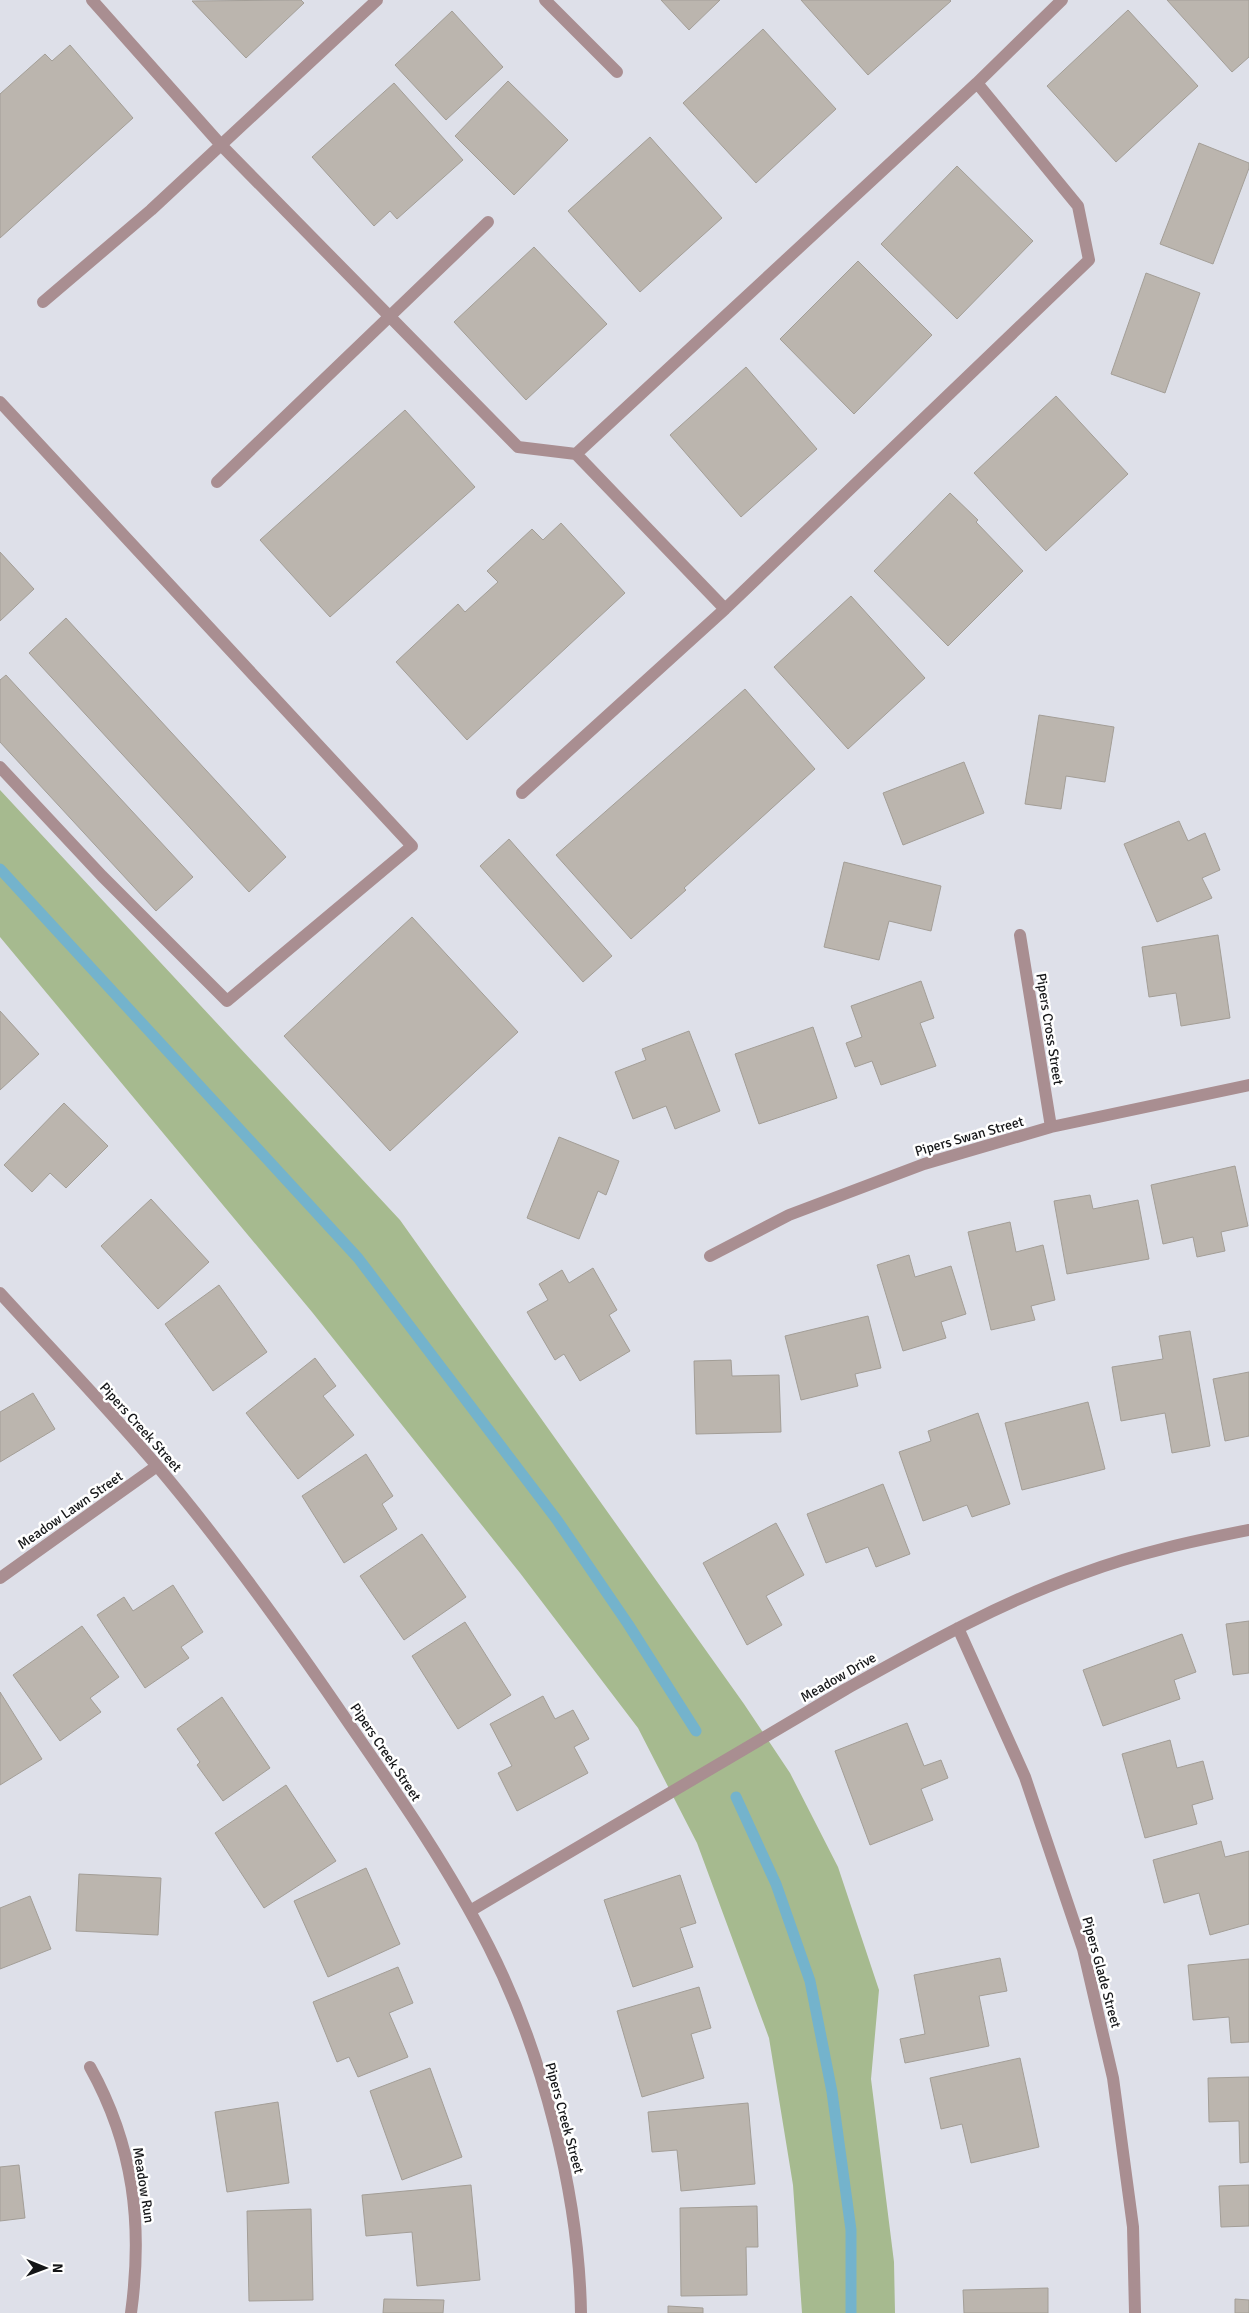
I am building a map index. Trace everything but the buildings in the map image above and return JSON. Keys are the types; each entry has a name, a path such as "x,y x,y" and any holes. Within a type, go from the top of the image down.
{"street":[{"path":"92,0 222,145 518,447 576,454 725,608"},
{"path":"43,302 151,210 377,0"},
{"path":"545,0 617,72"},
{"path":"576,454 977,83 1062,0"},
{"path":"522,793 725,608 1089,260 1078,206 977,83"},
{"path":"217,482 488,222"},
{"path":"0,402 412,846 227,1001 102,876 0,767"},
{"name":"Pipers Cross Street","path":"1020,935 1051,1127"},
{"name":"Pipers Swan Street","path":"710,1256 789,1215 924,1164 1051,1127 1249,1085"},
{"name":"Pipers Creek Street","path":"0,1293 157,1466 249,1582 398,1795 470,1911 508,1988 522,2025 549,2111 568,2193 581,2313"},
{"name":"Meadow Lawn Street","path":"0,1578 157,1466"},
{"name":"Meadow Drive","path":"470,1911 846,1689 958,1628 1013,1601 1084,1572 1161,1549 1249,1530"},
{"name":"Pipers Glade Street","path":"958,1628 1025,1778 1083,1949 1113,2078 1133,2228 1135,2313"},
{"name":"Meadow Run","path":"90,2067 111,2112 123,2147 131,2182 136,2216 137,2246 131,2313"}],"green space":[{"path":"0,790 400,1220 744,1704 790,1773 838,1867 879,1990 871,2079 894,2262 895,2313 802,2313 793,2185 769,2038 697,1843 638,1728 520,1573 312,1312 0,937"}],"waterway":[{"path":"0,869 358,1258 557,1520 628,1624 696,1731"},
{"path":"736,1797 776,1884 810,1981 832,2092 851,2230 851,2313"}]}
